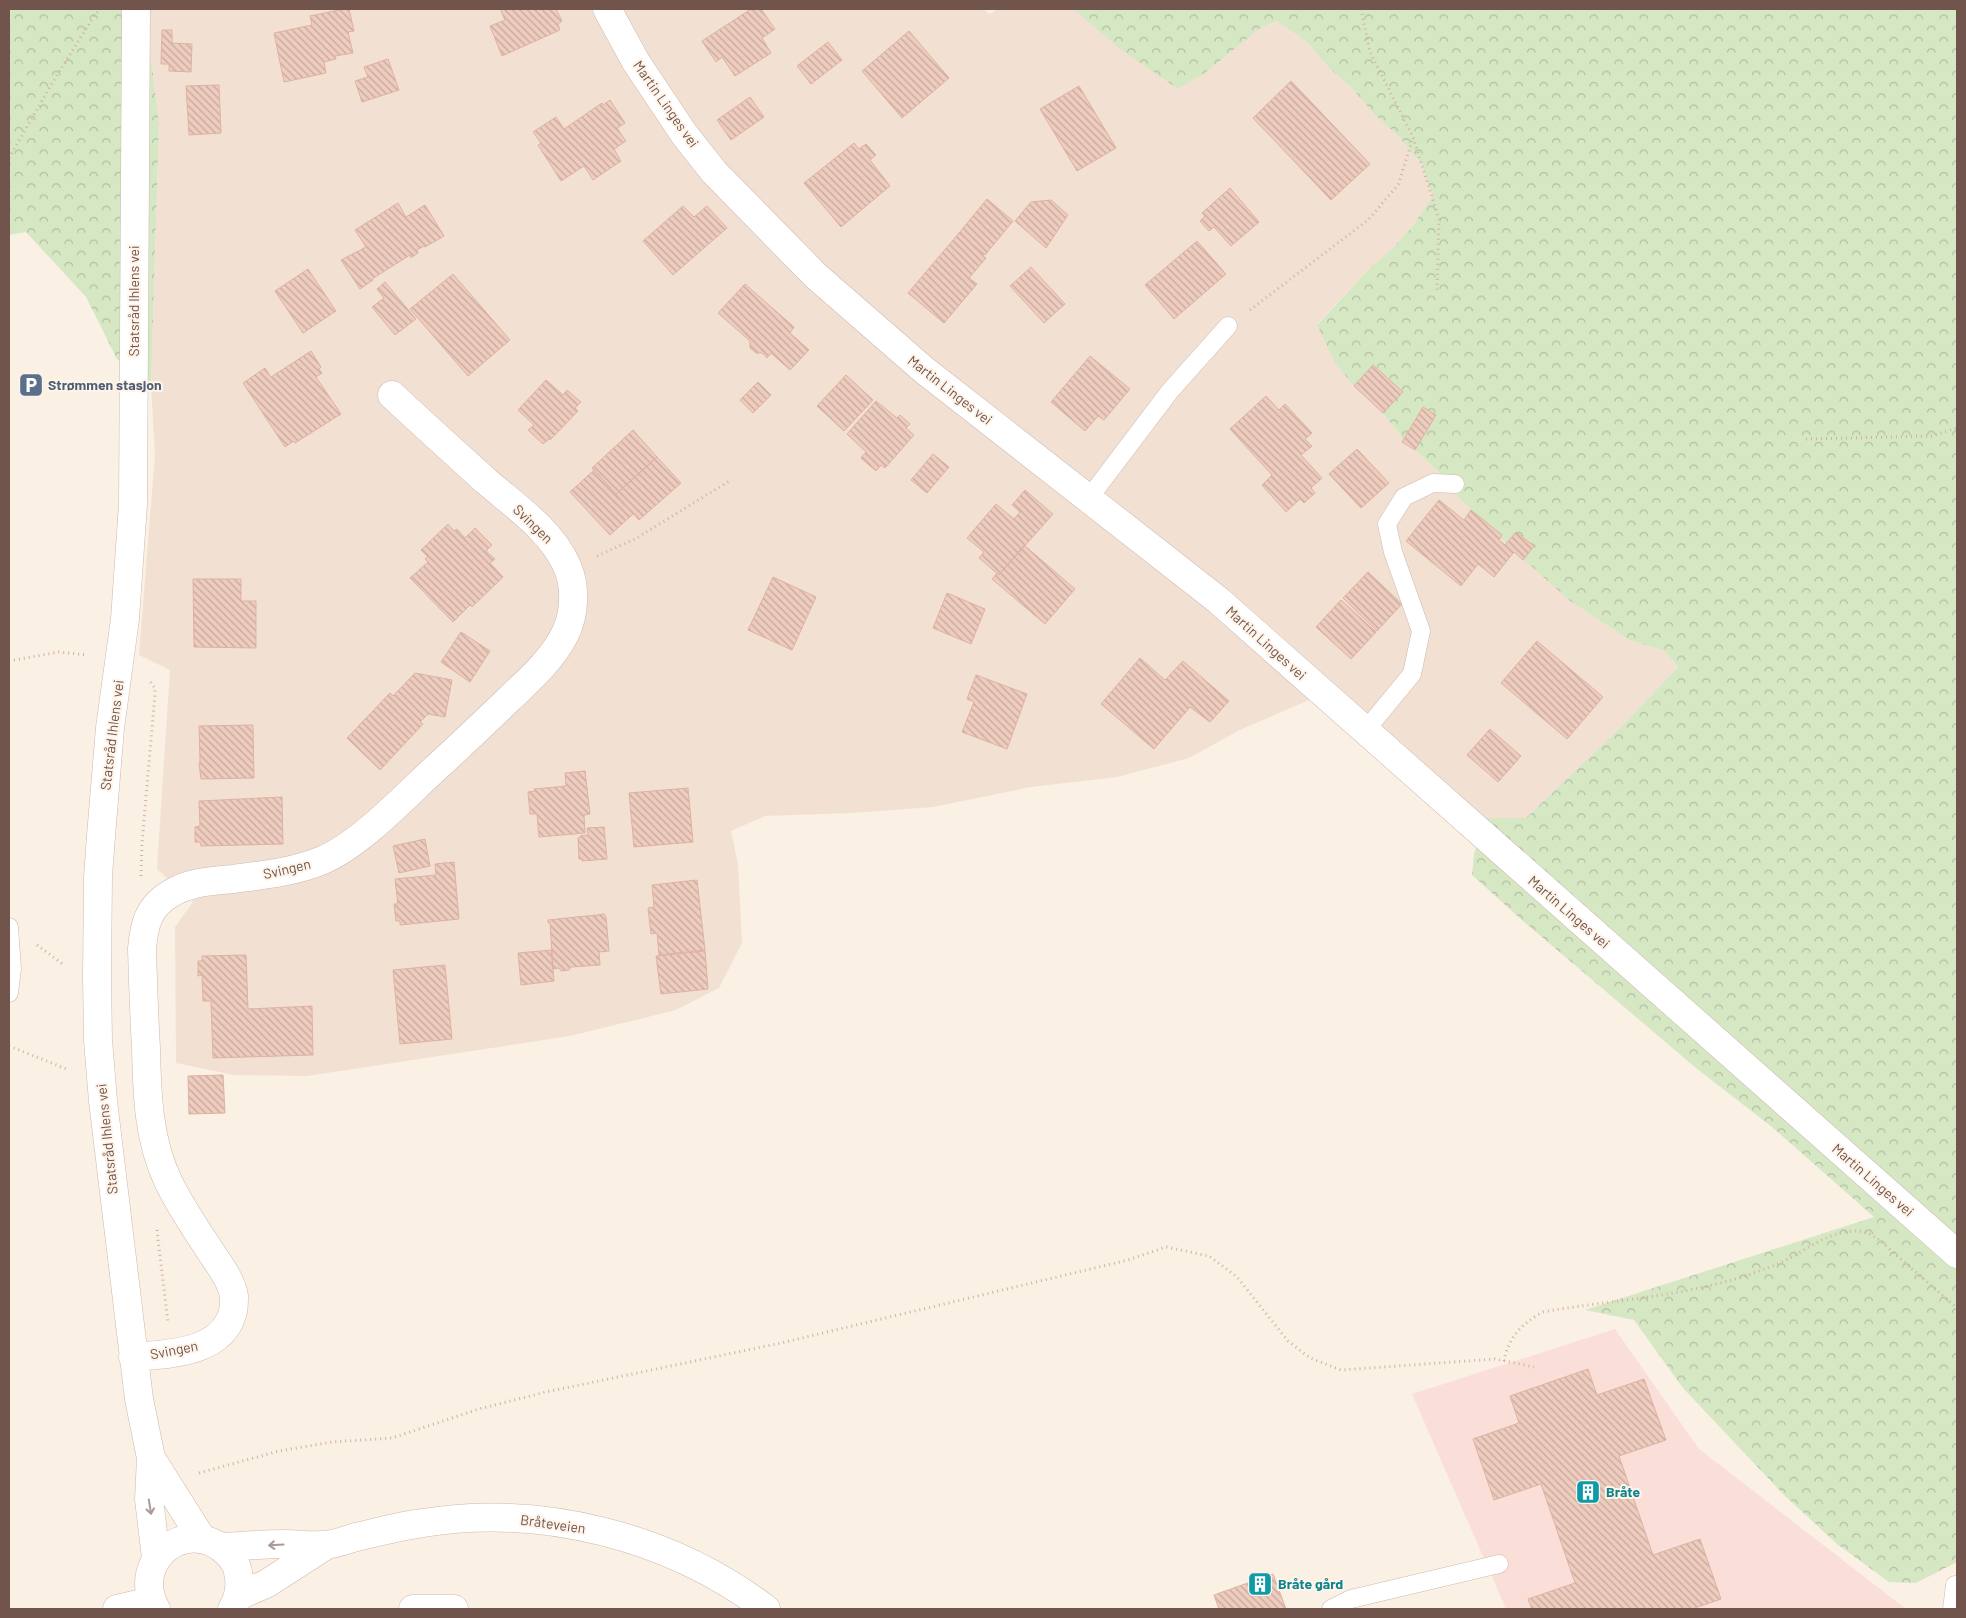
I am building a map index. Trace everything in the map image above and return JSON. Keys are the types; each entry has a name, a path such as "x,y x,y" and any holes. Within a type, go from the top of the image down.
{"street":[{"name":"Statsråd Ihlens vei","path":"136,9 133,504 126,618 110,728 101,836 98,877 97,958 98,1040 103,1101 138,1399 151,1458 149,1499 156,1543 156,1558 150,1572 149,1587 154,1605"},
{"name":"Martin Linges vei","path":"607,9 636,62 684,134 714,172 816,276 924,370 1218,600 1957,1254"},
{"name":"Svingen","path":"133,1357 192,1350 208,1342 228,1322 233,1312 234,1297 222,1269 185,1212 168,1181 158,1157 154,1141 147,1085 142,949 143,931 151,910 178,889 193,884 304,868 326,858 350,843 467,739 529,680 554,652 566,632 572,613 574,590 568,568 558,549 543,531 392,395"},
{"name":"Statsråd Ihlens vei","path":"151,1458 170,1491 212,1543 231,1557 238,1569 240,1582 235,1603"},
{"name":"Bråteveien","path":"212,1543 324,1546 384,1530 462,1518 507,1517 550,1521 590,1528 629,1539 664,1552 697,1566 728,1583 766,1609"},
{"path":"156,1558 176,1542 189,1538 212,1543"},
{"name":"Bråteveien","path":"235,1603 324,1546"},
{"path":"116,1609 154,1605"},
{"path":"413,1609 454,1609"}],"lane":[{"path":"1089,498 1170,390 1228,326"},
{"path":"1365,731 1412,674 1422,631 1393,552 1387,524 1404,497 1433,483 1455,484"},
{"path":"9,929 12,969 9,993"},
{"path":"1331,1609 1352,1599 1499,1564"},
{"path":"1952,1609 1955,1585"}],"path":[{"path":"9,158 54,80 94,16 101,9"},
{"path":"1361,9 1370,52 1413,137 1439,219 1437,293"},
{"path":"1228,326 1368,220 1398,185 1413,137"},
{"path":"1806,439 1931,436 1957,428"},
{"path":"568,568 635,539 731,480"},
{"path":"9,660 59,652 90,655"},
{"path":"147,678 155,688 156,694 140,873 151,910"},
{"path":"9,929 26,937 56,957 68,968"},
{"path":"9,1046 70,1070"},
{"path":"156,1224 170,1332"},
{"path":"1504,1361 1506,1348 1514,1334 1530,1319 1543,1312 1675,1294 1709,1286 1757,1272 1783,1262 1822,1240 1850,1232 1865,1232 1878,1239 1957,1308"},
{"path":"197,1473 279,1451 332,1442 392,1438 479,1409 546,1392 781,1344 1128,1260 1166,1247 1209,1256 1237,1278 1288,1341 1310,1358 1341,1370 1369,1370 1440,1362 1495,1359 1534,1368"}],"shaded area":[{"path":"152,9 983,9 990,14 997,9 1073,9 1116,46 1205,73 1262,27 1277,21 1308,43 1328,67 1352,88 1372,112 1399,137 1422,165 1434,196 1412,227 1391,250 1371,267 1317,324 1355,387 1382,412 1405,441 1436,469 1459,498 1570,601 1629,640 1665,651 1678,667 1624,724 1526,818 1485,818 1361,731 1309,700 1240,730 1189,758 1117,777 1031,787 933,807 851,813 765,816 731,831 738,864 742,943 719,988 676,1010 570,1036 307,1076 234,1075 176,1063 175,927 193,902 157,869 170,670 139,655 155,455 151,385 159,123 147,26"},
{"path":"1615,1329 1699,1449 1906,1609 1506,1609 1412,1394"}],"green space":[{"path":"9,9 152,9 147,26 159,123 151,385 117,359 86,297 26,232 9,235"},
{"path":"1073,9 1957,9 1957,1562 1916,1583 1889,1582 1837,1544 1783,1494 1683,1388 1634,1320 1585,1310 1874,1217 1772,1127 1696,1068 1523,921 1472,875 1474,854 1485,818 1526,818 1624,724 1678,667 1665,651 1629,640 1570,601 1459,498 1436,469 1405,441 1382,412 1355,387 1335,363 1317,325 1371,267 1391,250 1412,227 1433,196 1422,165 1399,137 1372,112 1352,88 1328,67 1308,43 1277,21 1262,27 1205,73 1178,89 1116,46"}],"building":[{"path":"349,9 354,31 348,32 353,53 335,56 336,59 324,62 326,73 284,82 274,33 312,25 310,16"},
{"path":"500,9 556,9 562,21 558,24 560,30 502,56 490,26 505,20"},
{"path":"751,9 761,9 775,29 762,38 771,53 735,76 722,57 716,62 702,41"},
{"path":"162,30 172,30 172,43 192,44 191,72 169,71 169,64 161,64"},
{"path":"909,31 949,78 902,118 862,71"},
{"path":"828,42 842,60 811,84 797,66"},
{"path":"388,59 399,90 362,102 355,81 368,77 364,67"},
{"path":"1291,81 1370,164 1331,200 1253,118"},
{"path":"219,85 221,133 189,135 186,86"},
{"path":"1079,86 1116,148 1077,171 1040,109"},
{"path":"750,97 764,117 731,140 717,120"},
{"path":"610,100 625,123 617,128 626,141 614,149 621,161 593,180 584,166 561,181 538,145 541,143 533,132 556,117 564,129 602,103 603,105"},
{"path":"854,143 859,149 866,144 876,155 870,160 890,186 841,227 804,183"},
{"path":"1230,188 1259,222 1231,246 1214,227 1209,231 1200,221 1205,216 1202,213"},
{"path":"987,199 1013,221 985,255 959,233"},
{"path":"1051,200 1068,215 1046,248 1015,221 1031,202"},
{"path":"398,203 406,217 425,205 444,236 417,250 418,253 411,258 410,255 372,279 360,289 341,260 366,247 355,230"},
{"path":"683,206 694,217 707,206 727,228 673,275 643,241"},
{"path":"959,233 984,254 983,256 986,258 969,278 977,284 944,323 908,293"},
{"path":"1197,241 1226,274 1174,319 1145,285"},
{"path":"1031,267 1065,304 1044,323 1010,286"},
{"path":"308,269 336,311 303,333 275,291"},
{"path":"453,274 510,340 468,376 410,309"},
{"path":"385,282 416,319 395,335 372,307 384,298 377,289"},
{"path":"745,284 794,327 790,333 809,350 790,370 771,353 767,358 762,353 756,353 750,348 750,341 718,313"},
{"path":"311,351 321,367 319,369 322,373 316,377 341,414 295,443 294,441 285,447 243,383 265,368 271,377"},
{"path":"1090,356 1130,389 1104,420 1098,416 1085,431 1051,402"},
{"path":"1373,365 1403,392 1383,413 1354,386"},
{"path":"846,375 873,400 844,431 817,406"},
{"path":"546,380 563,395 567,390 581,402 575,408 578,411 550,440 543,444 528,430 534,425 518,410"},
{"path":"758,382 771,395 753,413 740,400"},
{"path":"1266,396 1279,410 1285,404 1312,433 1305,439 1312,446 1301,455 1322,478 1311,488 1315,493 1304,503 1300,499 1286,512 1262,485 1272,475 1230,429"},
{"path":"876,401 897,418 900,415 910,424 906,428 914,435 885,468 881,465 876,471 861,458 866,452 847,434"},
{"path":"1423,407 1436,415 1415,450 1402,442"},
{"path":"633,430 657,457 616,494 592,468"},
{"path":"1357,449 1389,483 1361,508 1329,474"},
{"path":"933,454 949,467 927,493 911,480"},
{"path":"657,457 681,483 639,520 616,494"},
{"path":"594,470 633,514 610,535 570,492"},
{"path":"1025,490 1053,514 999,575 979,558 984,552 967,538 996,504 1014,519 1020,512 1012,505"},
{"path":"1439,500 1464,520 1471,510 1502,535 1499,540 1505,545 1516,532 1534,546 1523,560 1514,552 1494,577 1478,564 1461,586 1406,541"},
{"path":"448,524 454,531 457,529 465,538 475,528 492,545 486,551 495,559 490,563 503,577 472,607 470,605 453,622 410,578 428,562 425,559 428,557 421,550"},
{"path":"1024,545 1075,589 1045,624 992,579 997,573 999,575"},
{"path":"1368,572 1402,604 1377,631 1343,598"},
{"path":"773,577 816,597 792,650 748,630"},
{"path":"193,579 241,579 241,601 256,601 256,648 194,647"},
{"path":"947,593 985,609 971,644 933,628"},
{"path":"1341,600 1376,632 1351,659 1316,627"},
{"path":"461,632 490,651 470,682 441,662"},
{"path":"1537,641 1603,697 1567,739 1501,683"},
{"path":"1140,658 1165,680 1183,661 1229,701 1210,722 1190,707 1154,749 1101,704"},
{"path":"415,673 452,680 445,717 428,714 420,722 423,724 380,770 347,738 390,693 393,696"},
{"path":"976,675 1027,694 1007,749 962,732 974,702 967,699"},
{"path":"253,725 254,778 201,779 199,726"},
{"path":"1490,729 1521,756 1498,782 1467,755"},
{"path":"585,771 590,814 584,815 585,833 539,837 537,814 530,814 528,792 535,791 534,789 566,786 565,773"},
{"path":"688,788 693,842 634,847 629,793"},
{"path":"282,797 283,844 201,846 200,842 195,842 195,827 200,826 199,801"},
{"path":"604,827 607,859 582,861 582,859 579,859 578,838 588,835 587,828"},
{"path":"425,839 430,866 399,873 393,846"},
{"path":"454,862 459,919 400,925 400,921 396,921 394,904 398,904 395,879 436,875 435,864"},
{"path":"697,880 705,950 659,955 657,933 651,934 648,908 654,907 652,885"},
{"path":"604,914 606,917 609,951 599,952 600,965 571,967 569,970 561,971 559,968 553,969 550,922 548,923 548,920 596,915 596,918 597,915"},
{"path":"551,950 554,981 521,985 518,953"},
{"path":"705,951 708,989 661,994 656,956"},
{"path":"246,955 248,1009 312,1006 313,1055 213,1058 211,1001 203,1001 202,975 198,976 198,961 202,961 202,956"},
{"path":"445,965 452,1039 400,1044 393,970"},
{"path":"223,1075 225,1113 189,1114 188,1076"},
{"name":"Bråte","path":"1588,1369 1597,1395 1644,1379 1666,1440 1619,1456 1653,1555 1700,1539 1721,1599 1692,1609 1532,1609 1528,1599 1575,1583 1541,1484 1494,1500 1473,1439 1519,1423 1510,1396"},
{"name":"Bråte gård","path":"1273,1574 1286,1609 1219,1609 1214,1595"}],"place":[{"name":"Strømmen stasjon","path":"31,385"},
{"name":"Bråte","path":"1588,1492"},
{"name":"Bråte gård","path":"1260,1584"}]}
